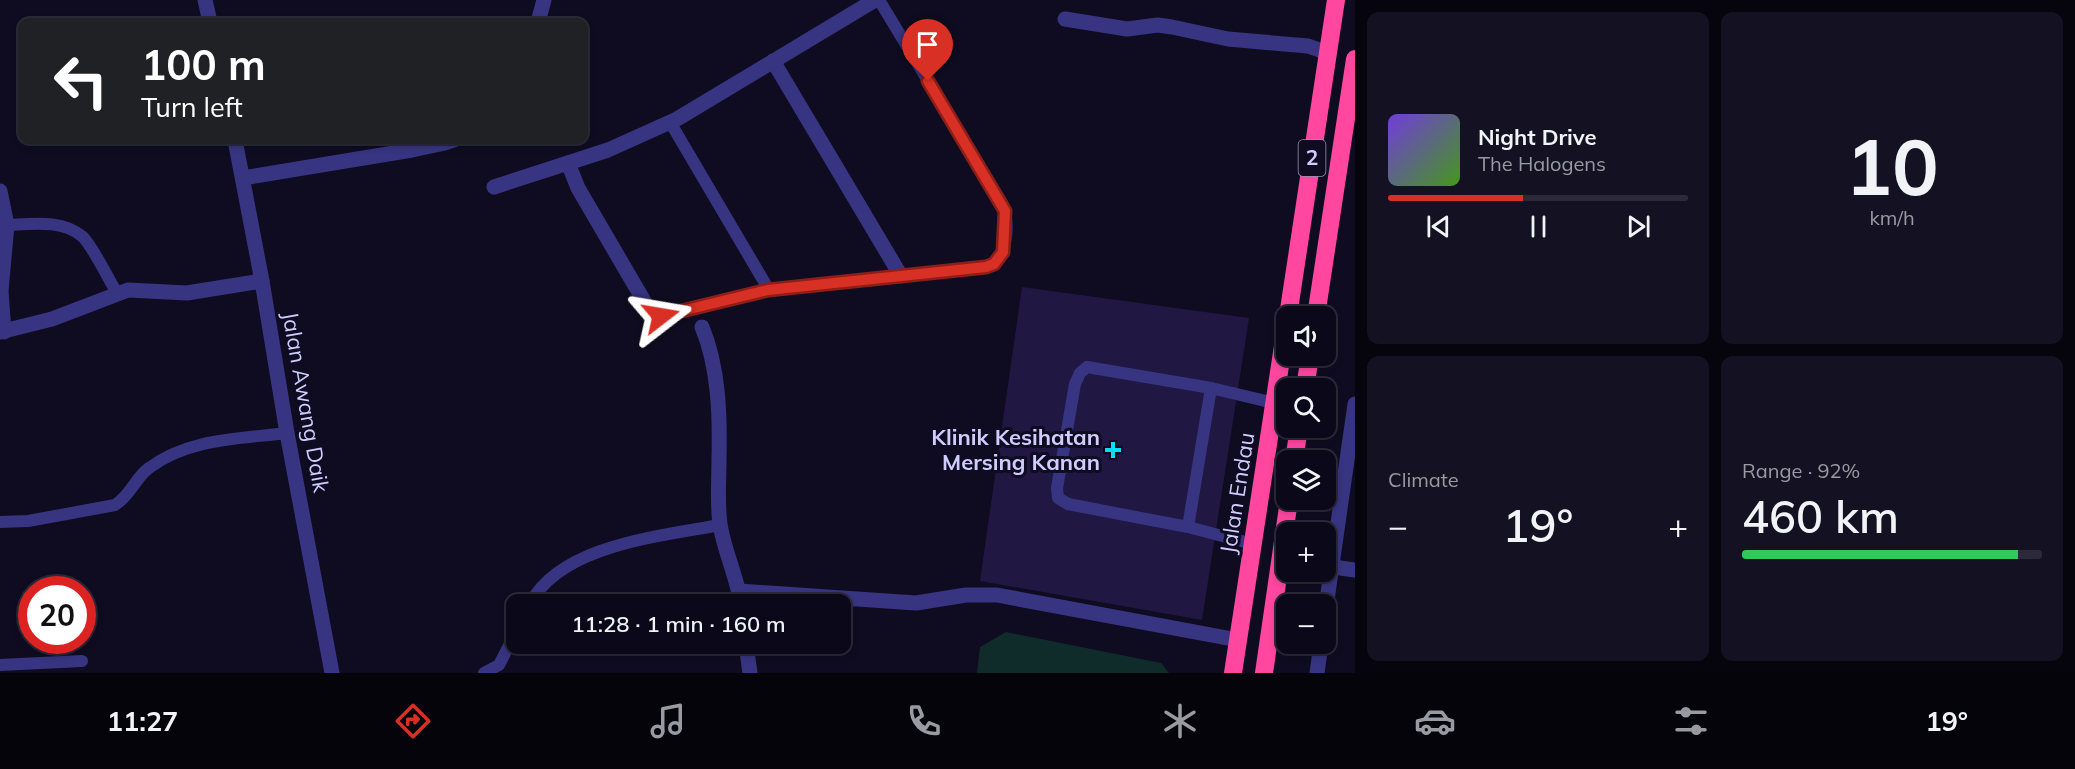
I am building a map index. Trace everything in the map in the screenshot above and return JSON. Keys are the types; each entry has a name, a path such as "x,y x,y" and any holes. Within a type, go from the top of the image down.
{"highway":[{"name":"Jalan Endau","path":"1289,306 1336,0"},
{"path":"1318,306 1350,132 1355,59"},
{"name":"Jalan Endau","path":"1233,673 1280,366"},
{"path":"1264,673 1280,582"}],"street":[{"path":"205,0 209,18"},
{"path":"539,18 544,0"},
{"path":"494,187 608,150 670,122 877,0"},
{"path":"1065,19 1127,28 1165,26 1228,39 1308,46 1328,53"},
{"path":"773,61 901,276"},
{"name":"Jalan Awang Daik","path":"236,144 262,280 287,433 333,673"},
{"path":"243,178 445,144"},
{"path":"568,163 578,188 651,313 655,315"},
{"path":"0,191 7,225 1,291 2,332 52,319 128,290 187,293 262,280"},
{"path":"702,327 710,344 720,419 718,500 720,525 739,594"},
{"path":"1336,523 1355,404"},
{"path":"1336,568 1355,570"},
{"path":"851,601 916,603 966,595 997,594 1238,640"},
{"path":"747,654 750,673"},
{"path":"1317,673 1320,654"}],"lane":[{"path":"655,315 661,316 768,290 994,264 1003,252 1005,211 877,0"},
{"path":"670,122 768,290"},
{"path":"7,225 42,224 71,229 84,238 117,293"},
{"path":"1253,544 1188,527 1068,504 1059,498 1057,488 1075,384 1080,373 1087,367 1211,388 1274,403"},
{"path":"1188,527 1211,388"},
{"path":"0,522 28,521 116,505 125,499 148,468 187,447 287,433"},
{"path":"535,594 554,574 581,558 644,539 720,525"},
{"path":"484,673 499,665 506,651"},
{"path":"0,665 82,661"}],"green space":[{"path":"1006,632 1161,663 1169,673 977,673 980,647"}],"building":[{"name":"Klinik Kesihatan Mersing Kanan","path":"1022,287 1249,318 1202,620 980,581"}],"place":[{"name":"Klinik Kesihatan Mersing Kanan","path":"1113,450"}],"route":[{"path":"661,316 760,291 986,267 994,264 1005,245 1005,211 928,81"}]}
